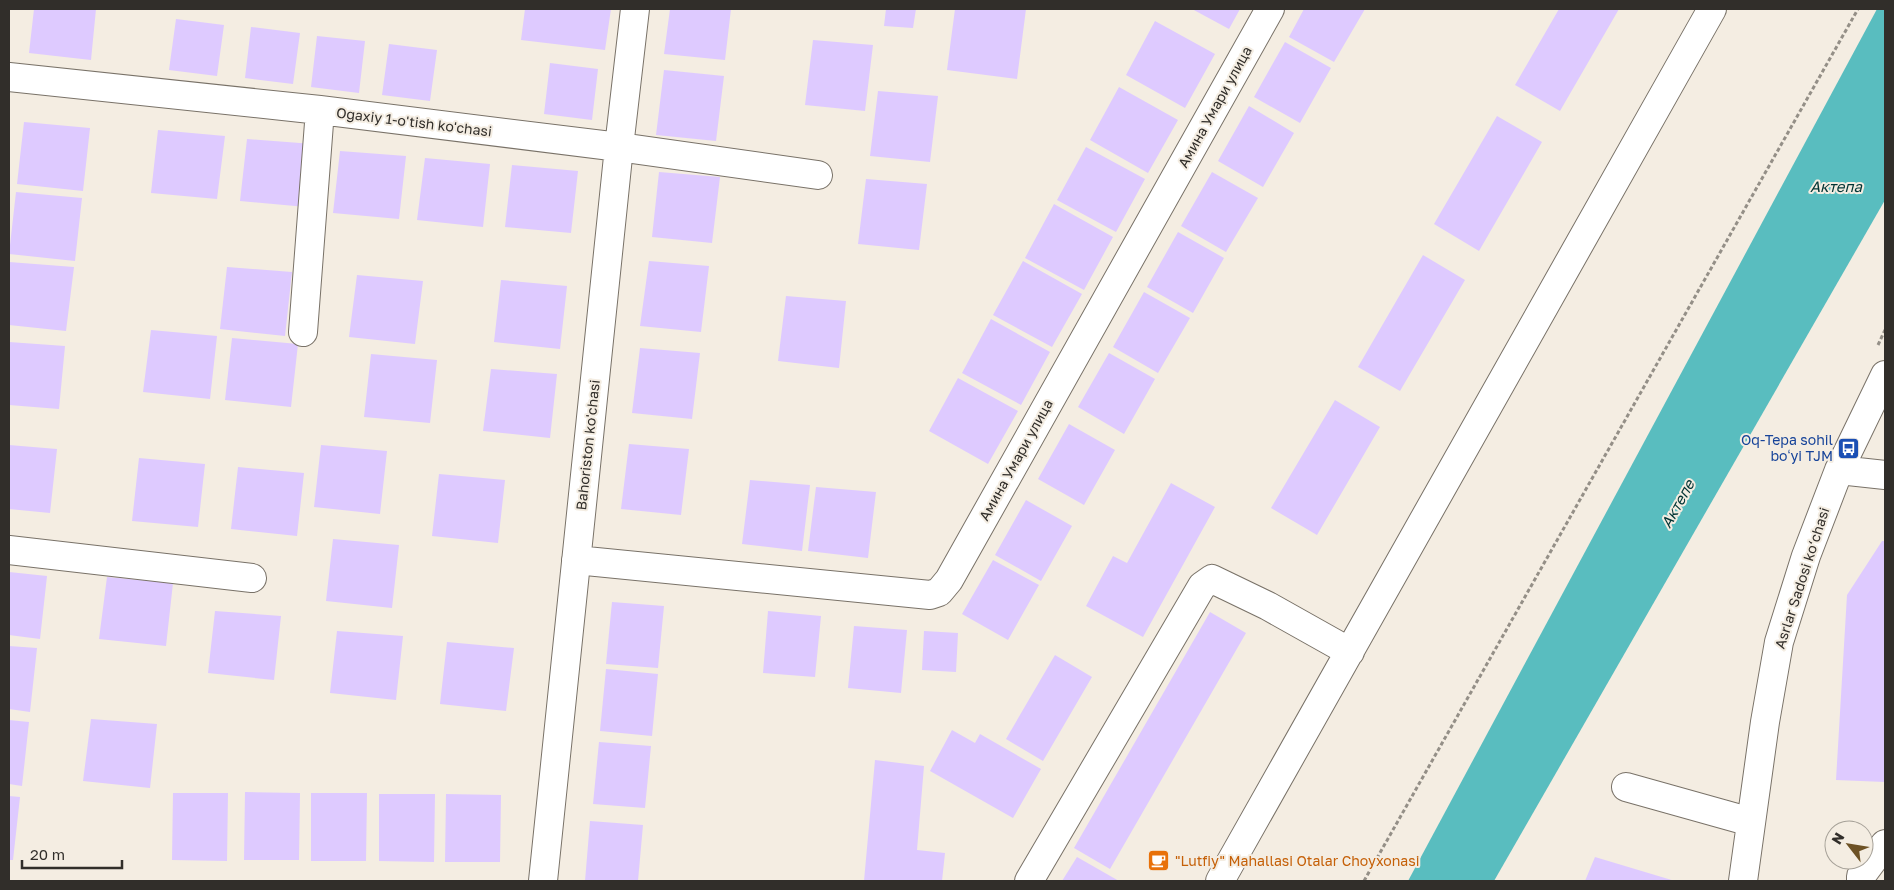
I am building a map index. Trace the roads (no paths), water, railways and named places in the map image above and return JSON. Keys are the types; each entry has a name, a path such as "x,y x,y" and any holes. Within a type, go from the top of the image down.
{"street":[{"name":"Bahoriston ko'chasi","path":"543,881 635,9"},
{"name":"Амина Умари улица","path":"576,560 930,595 939,592 949,580 1270,9"},
{"path":"1220,881 1711,9"},
{"name":"Ogaxiy 1-o'tish ko'chasi","path":"9,77 320,110 818,175"},
{"path":"303,332 320,110"},
{"name":"Asrlar Sadosi ko‘chasi","path":"1743,881 1765,722 1779,642 1806,556 1839,470 1873,426 1885,375"},
{"path":"1839,470 1885,475"},
{"path":"9,550 252,578"},
{"path":"1029,881 1202,586 1212,579 1268,606 1350,652"},
{"path":"1626,787 1751,822"},
{"path":"1861,881 1861,876 1885,844"}],"water":[{"name":"Актепа","path":"1877,9 1885,9 1885,200 1494,881 1408,881"}],"place":[{"name":"Oq-Tepa sohil boʻyi TJM","path":"1849,448"},
{"name":"\"Lutfiy\" Mahallasi Otalar Choyxonasi","path":"1159,861"}],"water label":[{"name":"Актепе","path":"1678,504"}]}
